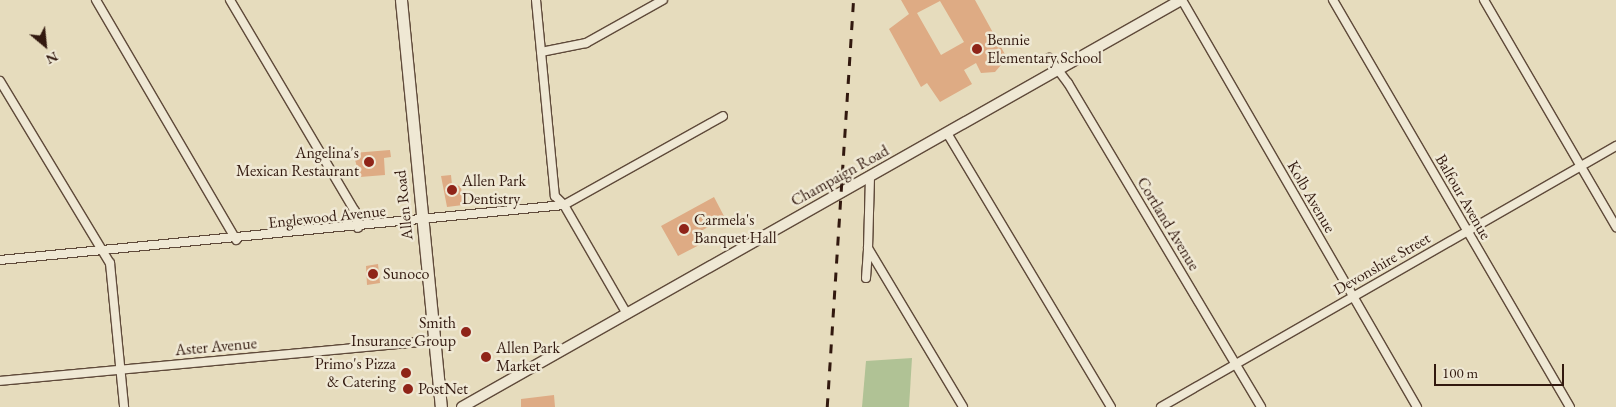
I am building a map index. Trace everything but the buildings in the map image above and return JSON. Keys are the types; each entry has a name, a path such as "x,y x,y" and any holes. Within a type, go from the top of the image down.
{"main road":[{"name":"Allen Road","path":"401,0 441,407"}],"street":[{"path":"96,0 236,240"},
{"path":"230,0 355,211 358,228"},
{"path":"536,0 555,196 564,205 627,314"},
{"path":"541,52 586,43 663,0"},
{"name":"Champaign Road","path":"462,407 1181,0"},
{"name":"Kolb Avenue","path":"1181,0 1417,407"},
{"name":"Balfour Avenue","path":"1333,0 1570,407"},
{"path":"1484,0 1616,227"},
{"name":"Cortland Avenue","path":"1049,58 1261,407"},
{"path":"0,81 95,241 105,250 110,263 124,407"},
{"name":"Englewood Avenue","path":"0,260 236,240 564,205 723,116"},
{"path":"947,133 1111,407"},
{"name":"Devonshire Street","path":"1161,407 1616,146"},
{"path":"866,278 870,177"},
{"path":"868,248 963,407"},
{"name":"Aster Avenue","path":"0,381 434,341"}],"green space":[{"path":"912,358 909,407 862,407 866,361"}],"railway":[{"path":"827,407 853,0"}],"place":[{"name":"Bennie Elementary School","path":"977,49"},
{"name":"Angelina's Mexican Restaurant","path":"369,162"},
{"name":"Allen Park Dentistry","path":"452,190"},
{"name":"Carmela's Banquet Hall","path":"684,229"},
{"name":"Sunoco","path":"373,274"},
{"name":"Smith Insurance Group","path":"466,332"},
{"name":"Allen Park Market","path":"486,357"},
{"name":"Primo's Pizza & Catering","path":"406,373"},
{"name":"PostNet","path":"408,389"}]}
